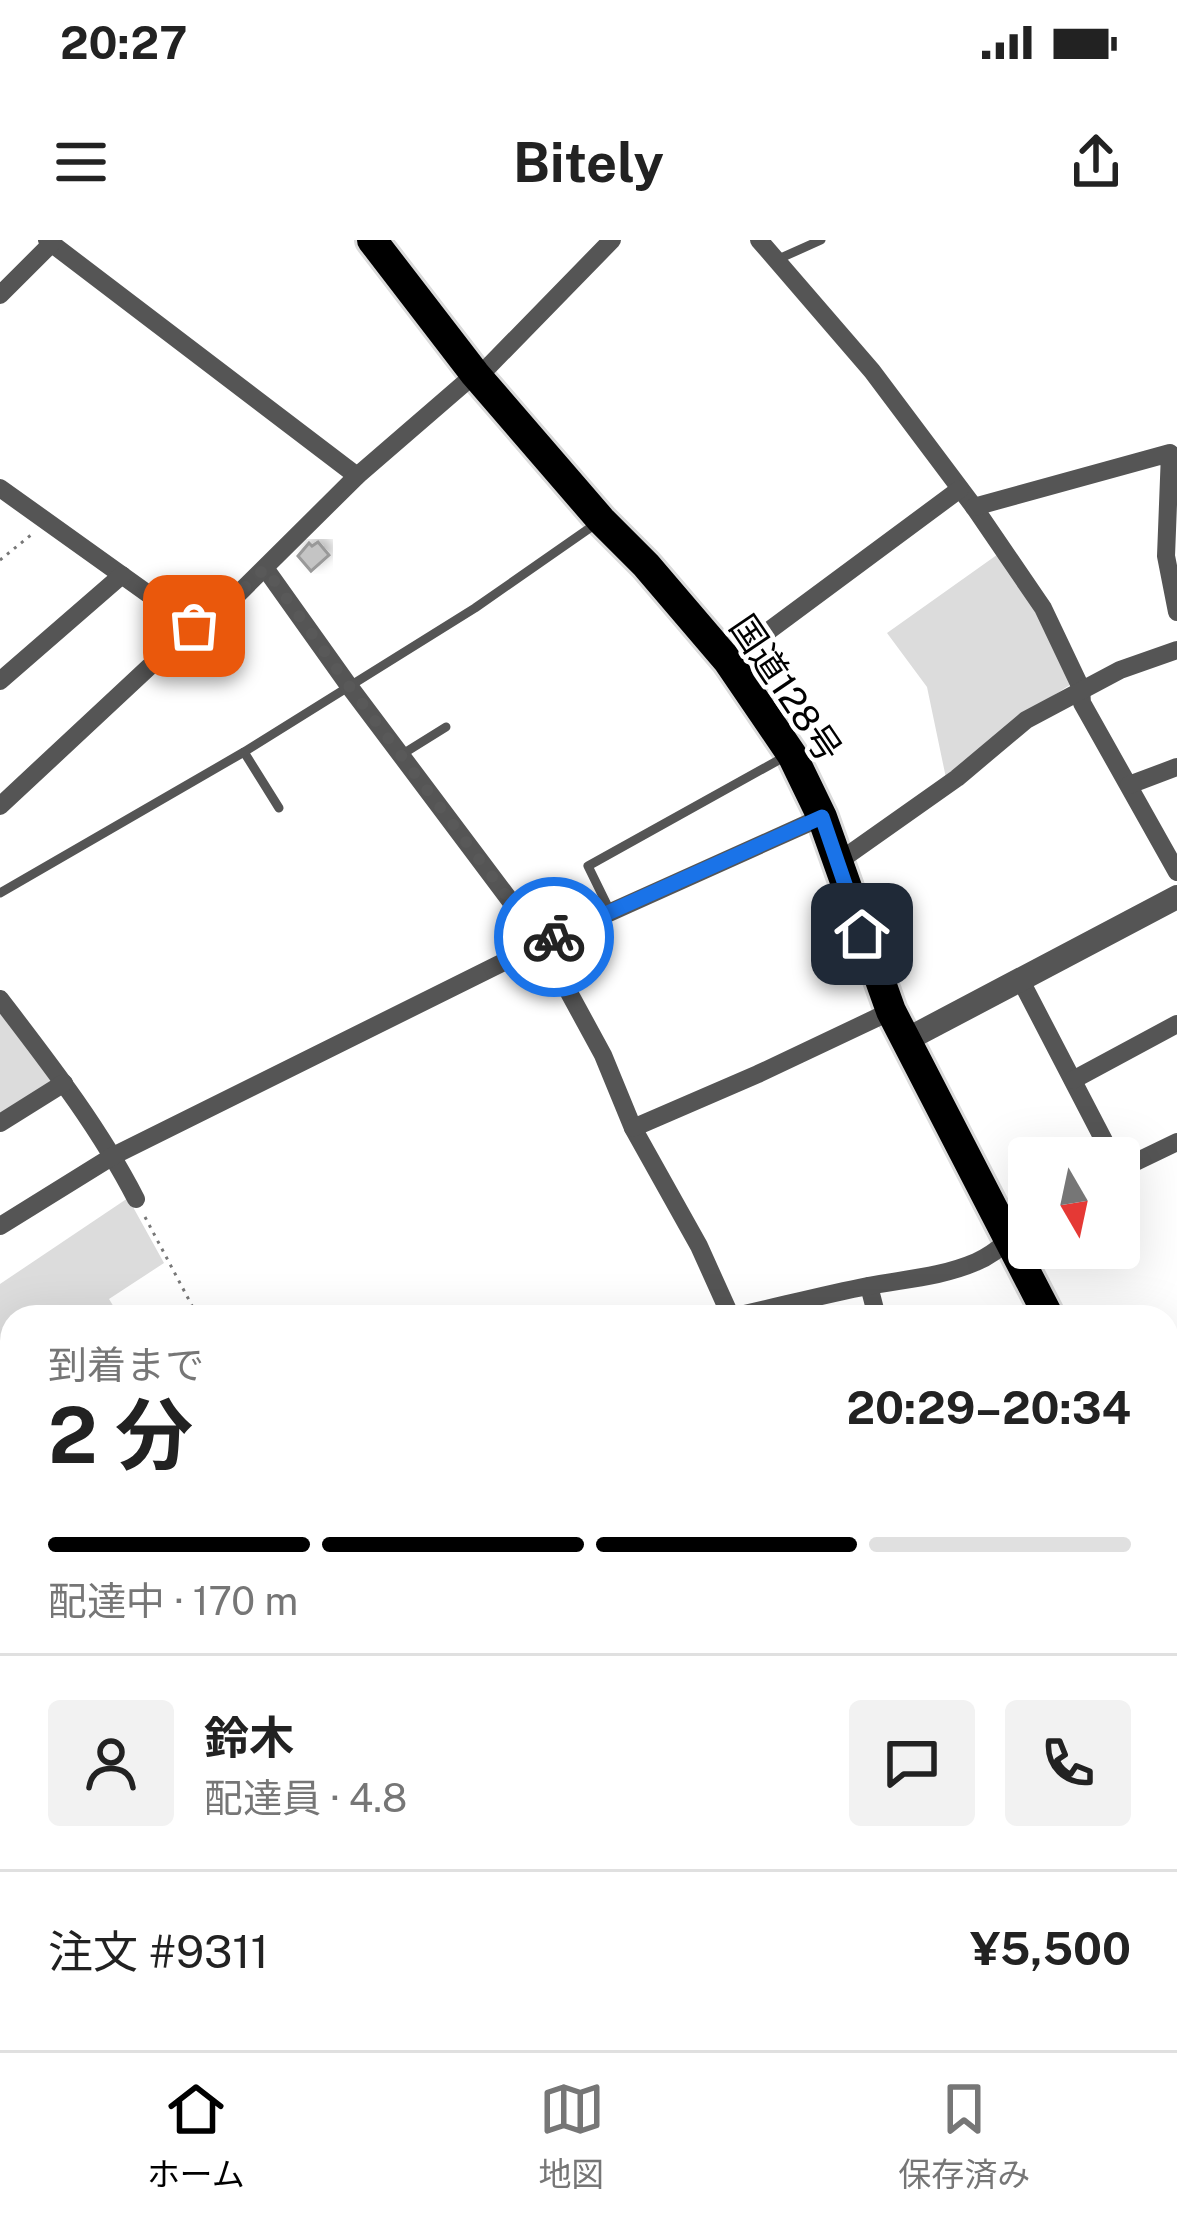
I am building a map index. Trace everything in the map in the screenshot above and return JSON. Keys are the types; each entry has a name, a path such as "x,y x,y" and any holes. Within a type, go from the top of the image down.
{"highway":[{"name":"国道128号","path":"372,240 476,374 728,661 790,753 822,817 891,1011 1008,1215"},
{"name":"国道128号","path":"1031,1269 1045,1305"}],"street":[{"path":"0,806 194,626 230,602 357,476 488,368 612,240"},
{"path":"759,240 872,371 1043,608 1081,688 1082,703 1177,872"},
{"path":"0,295 49,242 357,476"},
{"path":"974,507 1170,453 1166,556 1177,612"},
{"path":"0,488 194,626"},
{"path":"728,661 960,489"},
{"path":"265,568 542,943 603,1055 633,1128 699,1246 726,1305"},
{"path":"0,681 122,575"},
{"path":"838,862 957,778 1026,720 1081,688 1177,650"},
{"path":"1129,785 1177,767"},
{"path":"0,1226 113,1156 542,943 822,817"},
{"path":"906,1040 1177,897"},
{"path":"1020,979 1102,1137"},
{"path":"0,999 64,1083 136,1199"},
{"path":"633,1128 891,1011"},
{"path":"1073,1080 1177,1024"},
{"path":"0,1123 64,1083"},
{"path":"1140,1160 1177,1142"},
{"path":"784,1305 931,1277 977,1262 1008,1242"},
{"path":"869,1286 874,1305"}],"lane":[{"path":"774,261 821,240"},
{"path":"0,893 244,752 475,608 601,520"},
{"path":"401,755 446,727"},
{"path":"244,752 279,808"},
{"path":"611,912 588,866 790,753"}],"path":[{"path":"0,560 48,522"},
{"path":"136,1199 192,1305"}],"shaded area":[{"path":"1001,552 1042,611 1073,683 1017,719 946,778 927,687 887,633"},
{"path":"0,1005 53,1078 0,1116"},
{"path":"128,1198 164,1263 109,1299 113,1305 0,1305 0,1284"}],"building":[{"path":"318,542 329,555 311,571 298,556 309,543"}],"way so far":[{"path":"194,626 230,602 265,568 542,943 554,937"}],"route":[{"path":"554,937 822,817 862,934"}]}
